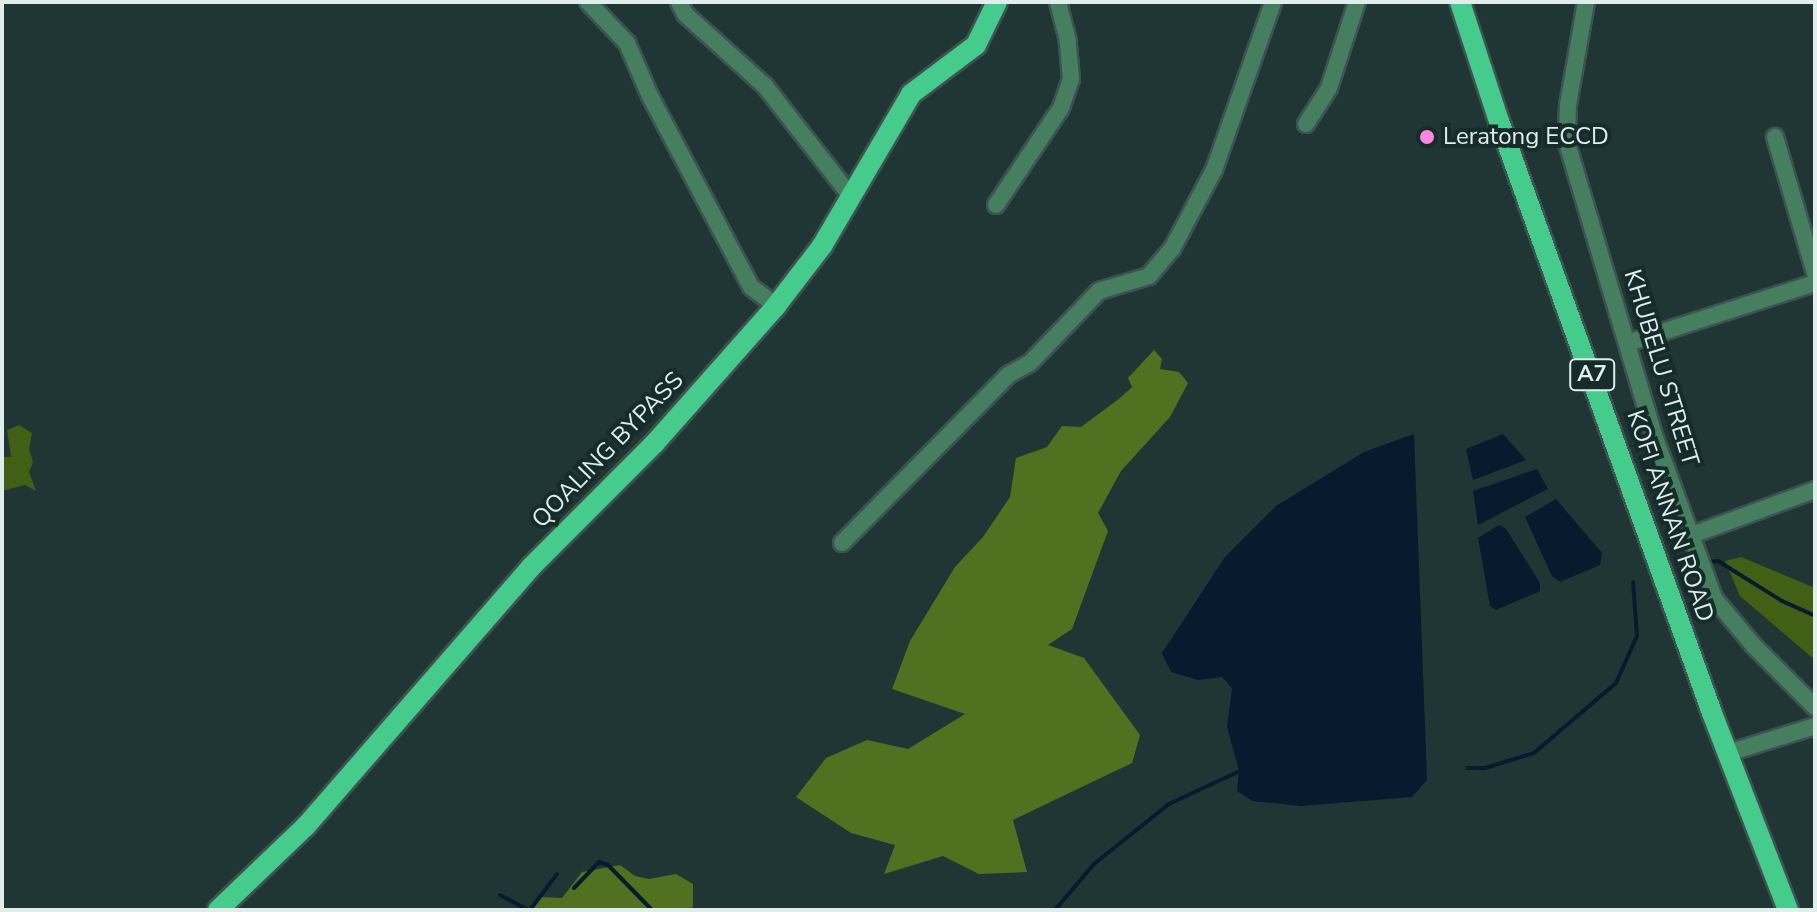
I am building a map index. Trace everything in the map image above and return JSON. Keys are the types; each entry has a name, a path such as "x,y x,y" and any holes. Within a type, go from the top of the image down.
{"main road":[{"name":"QOALING BYPASS","path":"218,910 306,826 531,567 665,433 776,306 822,246 911,94 976,45 997,2"},
{"name":"KOFI ANNAN ROAD","path":"1460,2 1499,121 1788,910"}],"street":[{"path":"588,2 627,43 650,96 751,287 776,306"},
{"path":"679,2 685,14 765,86 850,195"},
{"path":"996,205 1061,108 1071,79 1068,41 1058,2"},
{"path":"842,543 1008,375 1030,363 1099,291 1149,276 1172,249 1214,170 1273,2"},
{"path":"1306,124 1329,88 1357,2"},
{"name":"KHUBELU STREET","path":"1586,2 1568,105 1567,143 1689,536 1714,598 1753,645 1815,707"},
{"path":"1775,137 1815,273"},
{"path":"1628,343 1815,283"},
{"path":"1689,536 1815,490"},
{"path":"1728,753 1815,726"}],"green space":[{"path":"1154,350 1162,359 1160,369 1179,372 1188,383 1170,417 1121,471 1098,513 1108,531 1072,629 1048,645 1084,658 1140,735 1132,763 1013,820 1027,872 979,874 943,856 884,874 895,845 851,833 796,797 826,758 867,740 908,749 965,714 892,689 910,641 955,567 983,537 1010,497 1016,458 1047,447 1062,426 1081,427 1120,398 1132,387 1128,378"},
{"path":"19,425 32,433 29,449 33,462 29,472 36,491 25,485 2,491 2,457 11,457 7,430"},
{"path":"1741,557 1815,588 1815,660 1740,596 1725,561"},
{"path":"620,865 635,876 649,879 676,874 693,884 693,907 688,910 529,910 541,897 562,898 582,872"}],"water":[{"path":"1414,434 1427,780 1412,797 1301,806 1252,801 1237,791 1239,770 1227,727 1232,688 1222,677 1198,680 1171,672 1162,653 1225,557 1276,506 1364,452"},
{"path":"1503,434 1526,460 1473,480 1466,449"},
{"path":"1537,469 1548,489 1478,525 1473,491"},
{"path":"1556,499 1602,553 1600,565 1560,582 1552,576 1525,517"},
{"path":"1499,525 1506,529 1540,583 1540,591 1496,610 1490,606 1478,538"}],"waterway":[{"path":"1707,562 1718,561 1782,601 1815,616"},
{"path":"1467,768 1485,768 1534,753 1616,683 1637,636 1633,582"},
{"path":"1055,910 1094,864 1169,804 1242,770"},
{"path":"574,888 599,862 608,865 652,910"},
{"path":"530,910 557,874"},
{"path":"500,895 528,910"}],"place":[{"name":"Leratong ECCD","path":"1427,137"}]}
